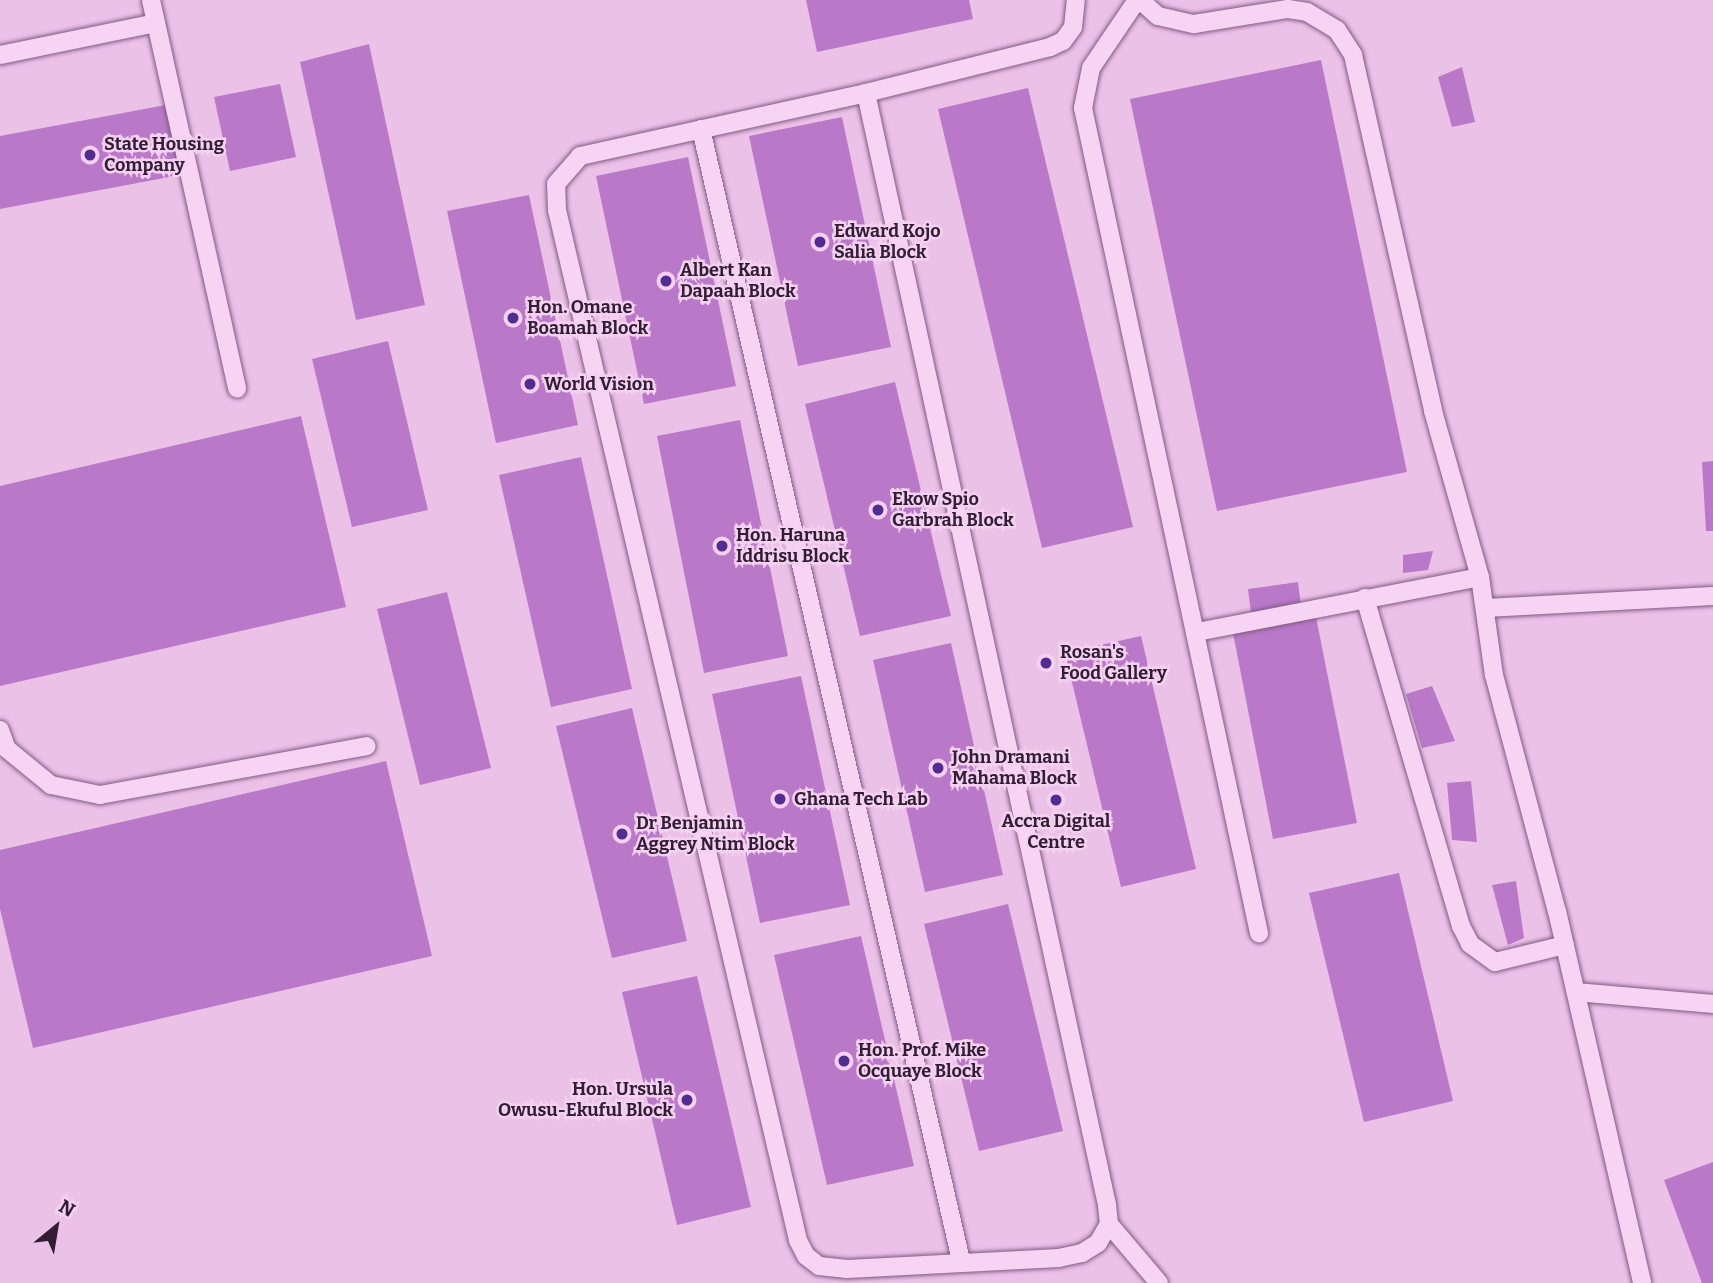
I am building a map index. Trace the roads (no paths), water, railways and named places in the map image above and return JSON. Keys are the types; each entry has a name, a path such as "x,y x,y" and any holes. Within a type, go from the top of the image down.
{"lane":[{"path":"151,0 237,389"},
{"path":"1076,0 1073,27 1056,44 866,93 580,156 556,184 557,210 798,1240 806,1256 820,1266 1028,1261 1082,1253 1098,1243 1109,1224"},
{"path":"1259,933 1197,632 1083,108 1085,84 1101,49 1139,0 1158,16 1194,24 1288,9 1307,12 1337,30 1353,55 1436,424 1480,577 1494,675 1565,945 1642,1283"},
{"path":"0,55 156,23"},
{"path":"866,93 1109,1224 1159,1283"},
{"path":"701,130 961,1261"},
{"path":"1197,632 1480,577"},
{"path":"1485,608 1713,596"},
{"path":"1365,598 1461,926 1470,944 1495,962 1565,945"},
{"path":"0,730 7,749 51,785 100,795 367,746"},
{"path":"1576,992 1713,1004"}],"place":[{"name":"State Housing Company","path":"90,155"},
{"name":"Edward Kojo Salia Block","path":"820,242"},
{"name":"Albert Kan Dapaah Block","path":"666,281"},
{"name":"Hon. Omane Boamah Block","path":"513,318"},
{"name":"World Vision","path":"530,384"},
{"name":"Ekow Spio Garbrah Block","path":"878,510"},
{"name":"Hon. Haruna Iddrisu Block","path":"722,546"},
{"name":"Rosan's Food Gallery","path":"1046,663"},
{"name":"John Dramani Mahama Block","path":"938,768"},
{"name":"Ghana Tech Lab","path":"780,799"},
{"name":"Accra Digital Centre","path":"1056,800"},
{"name":"Dr Benjamin Aggrey Ntim Block","path":"622,834"},
{"name":"Hon. Prof. Mike Ocquaye Block","path":"844,1061"},
{"name":"Hon. Ursula Owusu-Ekuful Block","path":"687,1100"}]}
